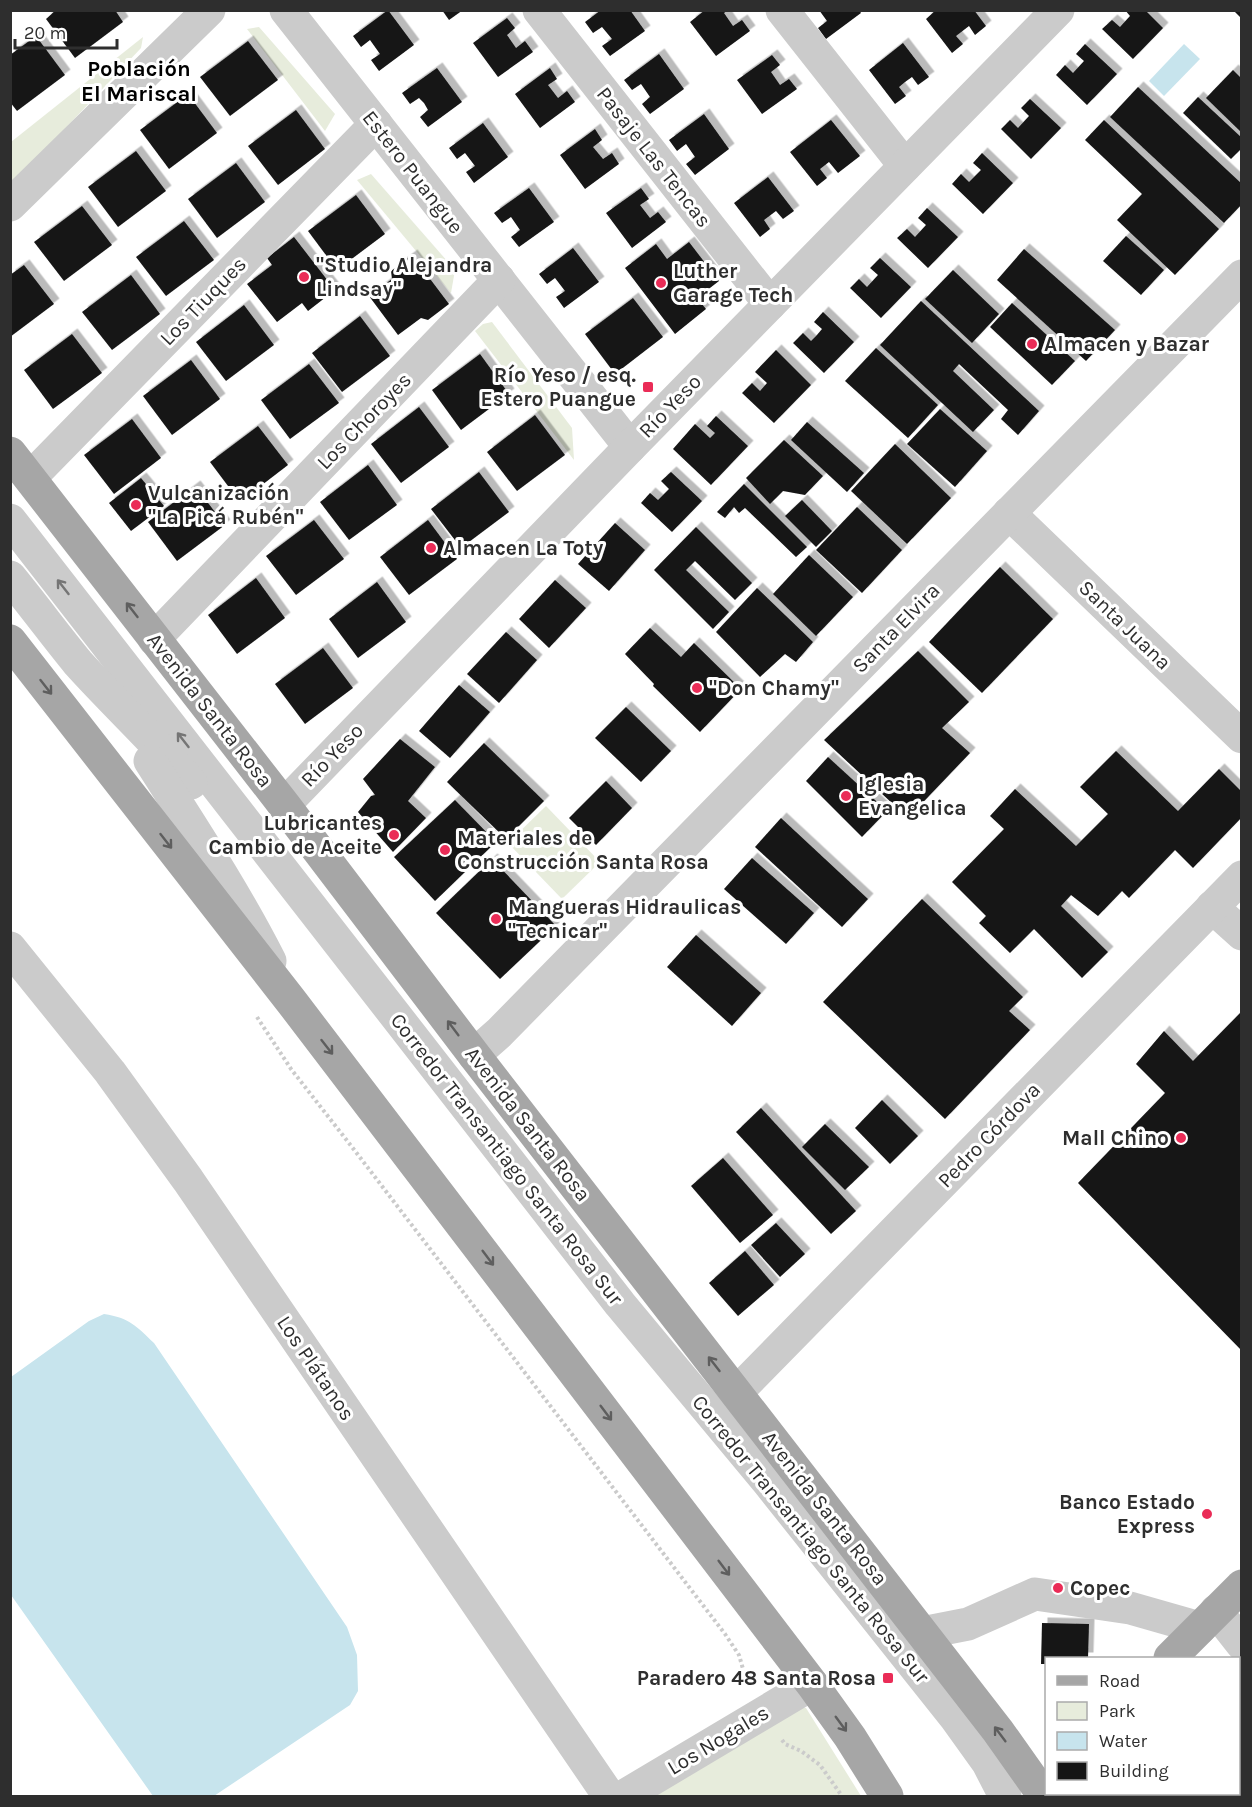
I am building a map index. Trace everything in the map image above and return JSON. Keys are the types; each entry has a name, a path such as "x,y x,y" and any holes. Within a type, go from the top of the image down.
{"main road":[{"name":"Avenida Santa Rosa","path":"20,465 998,1731 1034,1787"},
{"path":"10,641 291,1001 812,1684 850,1737 887,1797"},
{"path":"1172,1657 1242,1586"}],"street":[{"path":"10,206 209,10"},
{"name":"Estero Puangue","path":"286,10 630,447"},
{"name":"Pasaje Las Tencas","path":"539,10 770,304"},
{"path":"782,10 905,166"},
{"name":"Río Yeso","path":"284,805 905,166 1039,17"},
{"name":"Los Tiuques","path":"20,465 376,124"},
{"name":"Santa Elvira","path":"474,1055 507,1025 1242,276"},
{"name":"Los Choroyes","path":"154,639 499,280"},
{"name":"Santa Juana","path":"1009,513 1242,737"},
{"name":"Corredor Transantiago Santa Rosa Sur","path":"10,520 613,1295 768,1482 955,1717 988,1763 1005,1797"},
{"name":"Corredor Transantiago Santa Rosa Sur","path":"10,576 77,661 170,759 233,834 622,1330 758,1494 874,1640 955,1746 986,1797"},
{"name":"Corredor Transantiago Santa Rosa Sur","path":"109,697 211,856 249,921 291,1001"},
{"name":"Pedro Córdova","path":"736,1393 1242,877"},
{"path":"1212,907 1242,934"},
{"name":"Los Plátanos","path":"10,948 110,1072 188,1180 609,1797"},
{"path":"922,1633 968,1624 1035,1594 1208,1620 1242,1644"},
{"name":"Los Nogales","path":"624,1797 812,1684"}],"path":[{"path":"291,1069 725,1634 739,1655 750,1693 762,1714 785,1744 801,1751 820,1765 842,1797"}],"green space":[{"path":"259,27 335,114 325,131 247,29"},
{"path":"143,37 141,48 11,186 11,142"},
{"path":"371,174 455,270 451,293 357,180"},
{"path":"492,322 572,428 574,460 475,331 483,324"},
{"path":"546,806 600,862 562,899 508,843"},
{"path":"1240,1660 1242,1663 1241,1796 1125,1796 1240,1795"},
{"path":"786,1705 806,1708 861,1796 650,1796"}],"water":[{"path":"1184,44 1200,59 1164,96 1149,81"},
{"path":"104,1314 132,1324 154,1343 347,1627 357,1655 358,1691 350,1705 214,1796 153,1796 11,1595 11,1377 89,1321"}],"building":[{"path":"56,10 115,10 123,22 75,58 46,19"},
{"path":"388,10 414,45 379,71 371,60 380,54 370,40 361,47 353,36"},
{"path":"442,10 463,10 449,20"},
{"path":"601,10 630,10 645,31 610,56 602,46 612,39 602,27 593,33 585,22"},
{"path":"705,10 728,10 724,13 733,26 742,20 750,31 716,56 690,22"},
{"path":"819,10 859,10 861,13 826,39 818,28 827,21"},
{"path":"936,10 974,10 986,26 975,35 969,26 956,36 963,44 952,53 926,19"},
{"path":"1125,10 1145,10 1163,28 1133,59 1102,29 1112,20 1120,27 1130,16"},
{"path":"1233,10 1242,10 1242,19"},
{"path":"507,18 515,28 507,35 516,48 525,41 533,52 498,77 473,43"},
{"path":"36,36 65,75 17,111 10,102 10,55"},
{"path":"248,41 278,80 230,116 200,77"},
{"path":"903,43 929,77 918,85 912,77 905,82 899,87 906,96 895,104 869,70"},
{"path":"1085,44 1117,74 1087,105 1056,75 1065,65 1073,73 1084,61 1076,54"},
{"path":"659,54 684,89 650,114 642,104 650,97 641,84 632,90 624,80"},
{"path":"772,55 780,65 771,72 780,85 789,79 797,89 762,114 737,80"},
{"path":"437,68 462,102 428,127 420,117 428,110 424,103 419,98 410,104 402,93"},
{"path":"550,68 557,79 548,85 558,98 567,91 575,102 540,128 515,94"},
{"path":"1233,70 1242,79 1242,133 1206,98"},
{"path":"1138,87 1242,184 1242,204 1224,223 1110,117"},
{"path":"188,94 217,133 169,169 140,130"},
{"path":"1198,97 1242,138 1242,148 1231,159 1183,113"},
{"path":"1030,99 1061,128 1031,159 1001,129 1010,120 1018,128 1029,116 1021,108"},
{"path":"296,110 325,149 278,185 248,146"},
{"path":"704,114 729,149 695,175 686,164 695,157 686,144 677,151 669,140"},
{"path":"831,120 860,156 838,173 829,162 820,169 827,178 817,186 790,152"},
{"path":"1104,120 1219,229 1175,275 1117,220 1142,194 1085,140"},
{"path":"483,123 508,157 474,183 466,172 475,166 465,153 457,159 449,148"},
{"path":"595,129 602,140 593,147 603,159 612,153 619,164 585,189 560,155"},
{"path":"136,151 166,191 118,227 88,187"},
{"path":"982,153 1013,183 983,214 952,184 961,174 969,182 981,170 973,163"},
{"path":"236,163 265,202 217,238 188,199"},
{"path":"768,177 794,211 783,219 776,211 764,220 770,229 760,237 734,203"},
{"path":"529,188 554,222 519,247 511,237 520,230 511,217 502,223 494,213"},
{"path":"641,188 649,199 640,205 650,218 658,212 666,222 632,248 606,213"},
{"path":"356,195 385,234 337,270 308,231"},
{"path":"82,206 112,245 64,281 34,242"},
{"path":"927,208 958,237 928,268 897,238 907,229 915,237 926,225 918,218"},
{"path":"184,221 214,260 166,296 136,257"},
{"path":"1126,236 1164,270 1141,295 1103,261"},
{"name":"\"Studio Alejandra Lindsay\"","path":"294,237 335,290 308,311 302,303 277,322 247,284 272,265 267,258"},
{"name":"Luther Garage Tech","path":"689,242 719,281 697,298 706,309 675,334 625,268 656,244 667,259"},
{"path":"573,248 599,282 564,308 556,297 565,291 555,278 547,284 539,274"},
{"path":"1024,249 1115,330 1086,361 997,280"},
{"path":"412,255 449,304 428,320 421,318 398,335 369,296 392,279 391,271"},
{"path":"880,258 911,287 881,318 850,288 859,279 867,287 878,275 870,268"},
{"path":"24,265 54,304 10,337 10,275"},
{"path":"953,270 999,314 972,343 925,299"},
{"path":"131,275 160,314 112,350 82,312"},
{"path":"633,298 663,337 615,374 585,334"},
{"path":"921,301 1039,411 1018,435 1001,419 1008,410 959,364 953,371 994,410 973,432 880,345"},
{"name":"Almacen y Bazar","path":"1012,303 1075,361 1052,385 990,327"},
{"path":"244,305 274,345 226,381 196,342"},
{"path":"823,312 854,342 824,373 793,343 803,333 811,341 817,335 822,329 814,322"},
{"path":"360,316 390,356 342,392 312,353"},
{"path":"72,334 102,373 53,409 24,370"},
{"path":"876,348 938,405 908,438 845,381"},
{"path":"776,350 811,385 774,423 742,393 752,383 760,391 767,383 755,372"},
{"path":"480,354 509,394 461,430 432,390"},
{"path":"191,360 220,399 172,435 143,396"},
{"path":"309,364 339,403 290,439 261,400"},
{"path":"419,407 449,447 401,483 371,444"},
{"path":"940,409 987,451 955,487 907,444"},
{"path":"535,415 565,455 517,491 487,452"},
{"path":"716,416 748,446 711,485 673,449 695,424 710,438 715,433 707,426"},
{"path":"132,419 161,458 114,494 84,455"},
{"path":"807,422 864,473 847,492 791,440"},
{"path":"258,426 288,465 240,502 210,462"},
{"path":"784,440 823,476 805,495 783,491 770,504 746,478"},
{"path":"895,444 951,498 907,544 851,491"},
{"path":"368,465 397,505 349,540 320,502"},
{"path":"479,472 509,512 461,548 431,509"},
{"path":"671,472 702,501 672,532 641,503 650,493 658,500 669,489 661,481"},
{"name":"Vulcanización \"La Picá Rubén\"","path":"141,478 164,506 131,531 109,503"},
{"path":"744,484 807,547 796,557 745,508 739,513 734,507 725,518 717,512"},
{"path":"195,486 225,525 177,561 148,522"},
{"path":"802,500 832,531 816,547 785,516"},
{"path":"857,507 902,550 862,593 816,550"},
{"path":"314,520 344,559 296,595 266,556"},
{"path":"428,520 457,559 409,595 380,557"},
{"path":"615,523 645,550 609,591 578,564"},
{"path":"696,527 752,583 735,600 695,561 686,570 729,612 713,629 654,570"},
{"path":"809,555 853,597 816,636 773,594"},
{"path":"1000,567 1053,619 982,693 929,642"},
{"path":"256,578 285,618 237,654 208,615"},
{"path":"555,580 586,608 549,648 519,619"},
{"path":"377,582 406,622 358,658 329,619"},
{"path":"757,588 813,642 796,662 785,654 760,677 716,632"},
{"name":"\"Don Chamy\"","path":"650,628 681,657 694,643 741,689 700,732 653,686 654,684 625,654"},
{"path":"506,632 537,660 499,703 467,674"},
{"path":"323,648 353,688 305,724 275,684"},
{"path":"918,651 969,702 942,728 970,753 908,818 824,740"},
{"path":"459,685 490,712 450,758 419,731"},
{"path":"626,707 671,751 641,782 595,738"},
{"path":"400,739 435,767 408,801 426,818 393,852 358,812 371,796 375,795 363,779"},
{"path":"484,743 544,801 506,839 447,782"},
{"path":"1116,751 1178,811 1219,769 1242,792 1242,817 1193,868 1175,850 1129,898 1122,891 1098,916 1071,895 1061,906 1108,952 1082,978 1034,929 1010,953 979,923 986,916 952,882 1004,829 990,816 1015,789 1076,846 1108,814 1080,787"},
{"name":"Iglesia Evangelica","path":"828,757 887,811 862,837 806,781"},
{"path":"606,781 632,808 596,845 569,818"},
{"name":"Materiales de Construcción Santa Rosa","path":"455,800 496,842 435,901 394,857"},
{"path":"781,818 868,899 842,927 755,847"},
{"path":"752,858 814,913 786,944 724,889"},
{"name":"Mangueras Hidraulicas \"Tecnicar\"","path":"492,859 556,926 500,979 436,913"},
{"path":"922,899 1023,997 1009,1011 1030,1030 945,1119 823,1002"},
{"path":"696,935 761,993 732,1026 667,967"},
{"name":"Mall Chino","path":"1242,1011 1242,1351 1078,1183 1165,1093 1136,1064 1164,1031 1193,1061"},
{"path":"882,1100 918,1136 890,1164 855,1128"},
{"path":"761,1108 856,1211 831,1234 736,1132"},
{"path":"825,1124 869,1167 845,1190 802,1147"},
{"path":"723,1158 773,1215 740,1243 691,1186"},
{"path":"776,1223 805,1254 780,1277 751,1245"},
{"path":"745,1251 774,1285 738,1316 709,1283"},
{"path":"1042,1623 1089,1624 1088,1657 1045,1657 1045,1664 1041,1664"}],"place":[{"name":"\"Studio Alejandra Lindsay\"","path":"304,277"},
{"name":"Luther Garage Tech","path":"661,283"},
{"name":"Almacen y Bazar","path":"1032,344"},
{"name":"Río Yeso / esq. Estero Puangue","path":"648,387"},
{"name":"Vulcanización \"La Picá Rubén\"","path":"136,505"},
{"name":"Almacen La Toty","path":"431,548"},
{"name":"\"Don Chamy\"","path":"697,688"},
{"name":"Iglesia Evangelica","path":"846,796"},
{"name":"Lubricantes Cambio de Aceite","path":"394,835"},
{"name":"Materiales de Construcción Santa Rosa","path":"445,850"},
{"name":"Mangueras Hidraulicas \"Tecnicar\"","path":"496,919"},
{"name":"Mall Chino","path":"1181,1138"},
{"name":"Banco Estado Express","path":"1207,1514"},
{"name":"Copec","path":"1058,1588"},
{"name":"Paradero 48 Santa Rosa","path":"888,1678"}],"district":[{"name":"Población El Mariscal","path":"139,80"}]}
